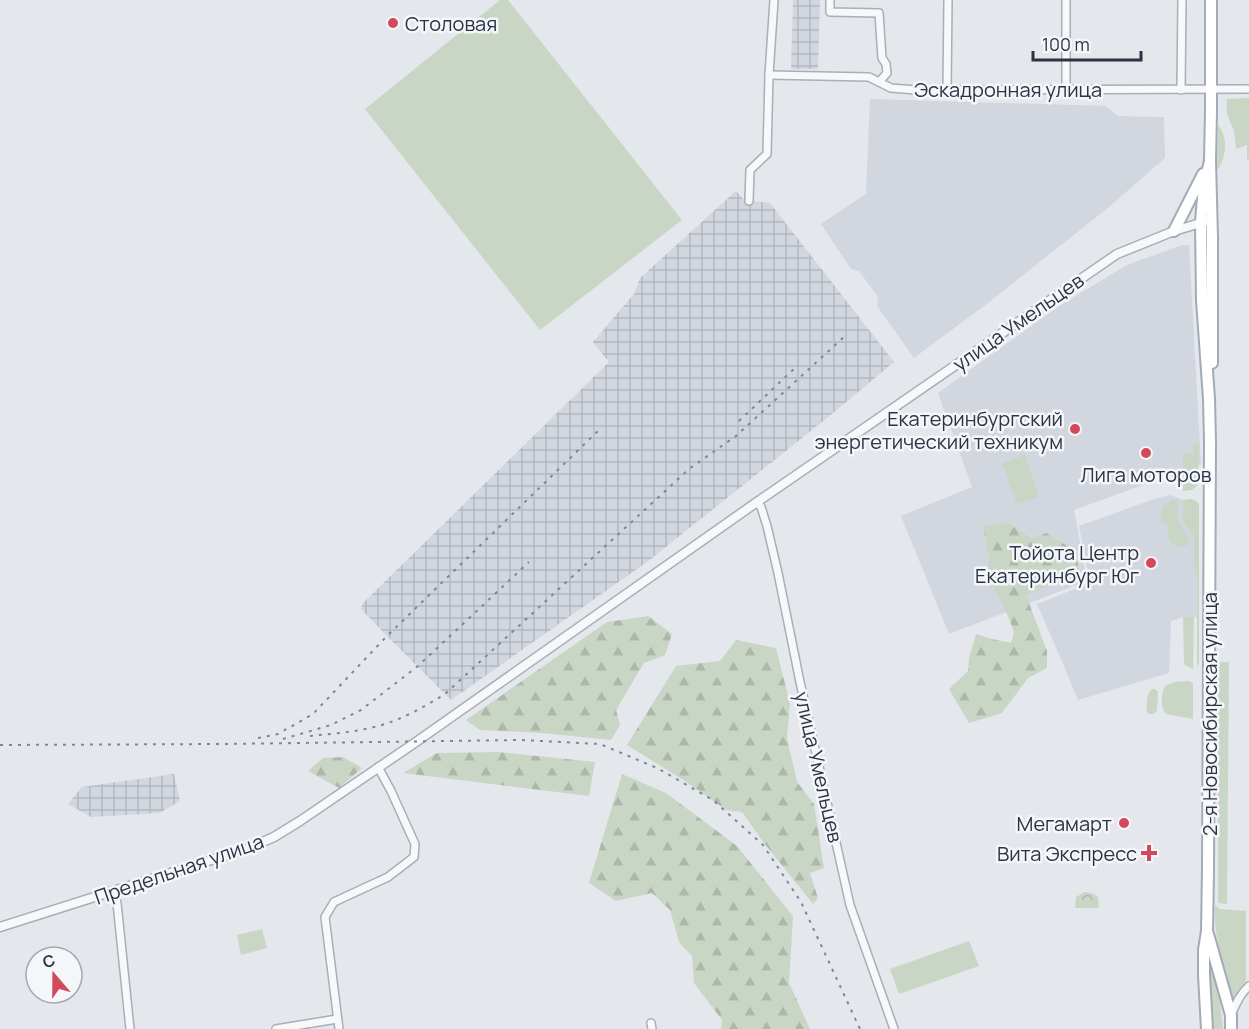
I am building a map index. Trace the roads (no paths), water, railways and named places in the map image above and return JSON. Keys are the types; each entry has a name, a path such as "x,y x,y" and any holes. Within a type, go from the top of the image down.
{"main road":[{"name":"2-я Новосибирская улица","path":"1207,1029 1204,950 1207,931 1210,728 1209,399 1202,300 1206,221 1204,186 1210,161 1211,0"},
{"path":"1174,231 1210,161"},
{"path":"1207,931 1231,1015 1231,1029"}],"street":[{"path":"749,201 750,170 767,154 774,0"},
{"path":"830,0 830,12 879,13 882,58 886,64 887,73 879,82"},
{"path":"947,90 948,0"},
{"path":"1066,0 1066,90"},
{"path":"1181,90 1182,0"},
{"name":"Эскадронная улица","path":"769,75 869,77 891,88 916,90 1249,89"},
{"name":"улица Умельцев","path":"378,767 1117,254 1206,221"},
{"name":"улица Умельцев","path":"757,502 767,526 778,573 802,693 850,905 894,1029"},
{"path":"339,1029 325,917 333,902 388,877 414,857 415,844 378,767"},
{"name":"Предельная улица","path":"0,927 249,848 274,837 300,821 378,767"},
{"path":"114,892 130,1029"},
{"path":"1231,1015 1244,990 1249,986"},
{"path":"276,1029 337,1019"}],"railway":[{"path":"310,736 351,732 386,724 445,694 689,469 736,436 845,336"},
{"path":"739,421 798,365"},
{"path":"258,738 278,734 313,714 387,636 600,429"},
{"path":"283,739 331,725 361,710 418,666 529,562"},
{"path":"0,745 522,740 600,744 657,768 713,800 763,845 801,902 860,1029"}],"place":[{"name":"Столовая","path":"393,23"},
{"name":"Екатеринбургский энергетический техникум","path":"1075,429"},
{"name":"Лига моторов","path":"1146,453"},
{"name":"Тойота Центр Екатеринбург Юг","path":"1151,563"},
{"name":"Мегамарт","path":"1124,823"},
{"name":"Вита Экспресс","path":"1149,853"}]}
